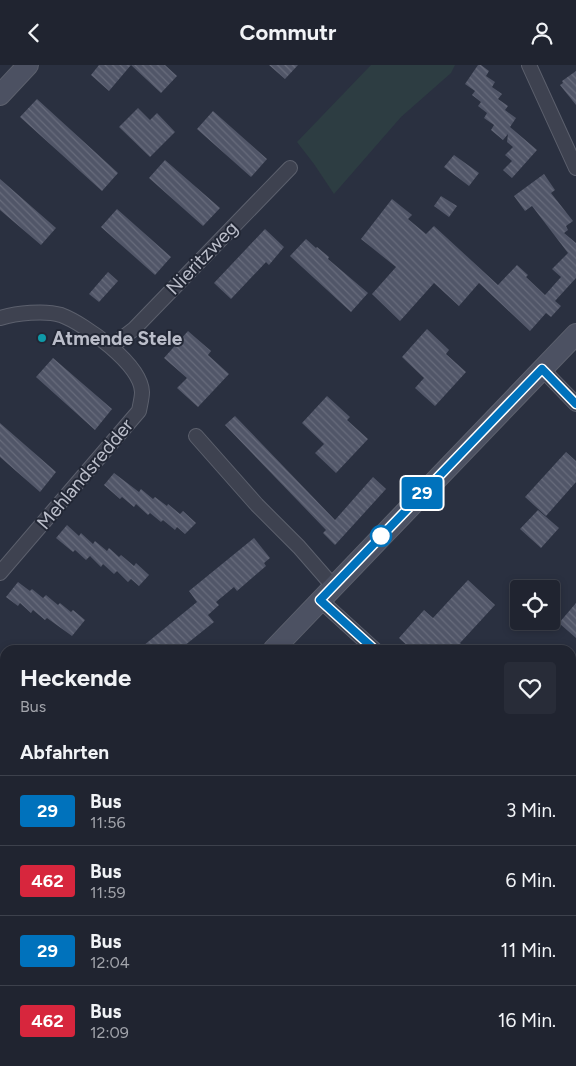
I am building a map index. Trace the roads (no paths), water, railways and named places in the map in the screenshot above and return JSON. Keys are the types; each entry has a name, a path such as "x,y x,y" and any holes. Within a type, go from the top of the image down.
{"main road":[{"path":"0,95 28,65"},
{"path":"278,645 576,334"}],"street":[{"path":"529,65 576,168"},
{"name":"Nieritzweg","path":"112,347 134,329 290,168"},
{"name":"Mehlandsredder","path":"0,318 17,313 60,315 85,328 112,347 135,373 142,391 139,411 0,573"},
{"path":"542,369 576,404"},
{"path":"196,436 257,505 299,547 326,593 371,645"}],"place":[{"name":"Atmende Stele","path":"42,338"}]}
